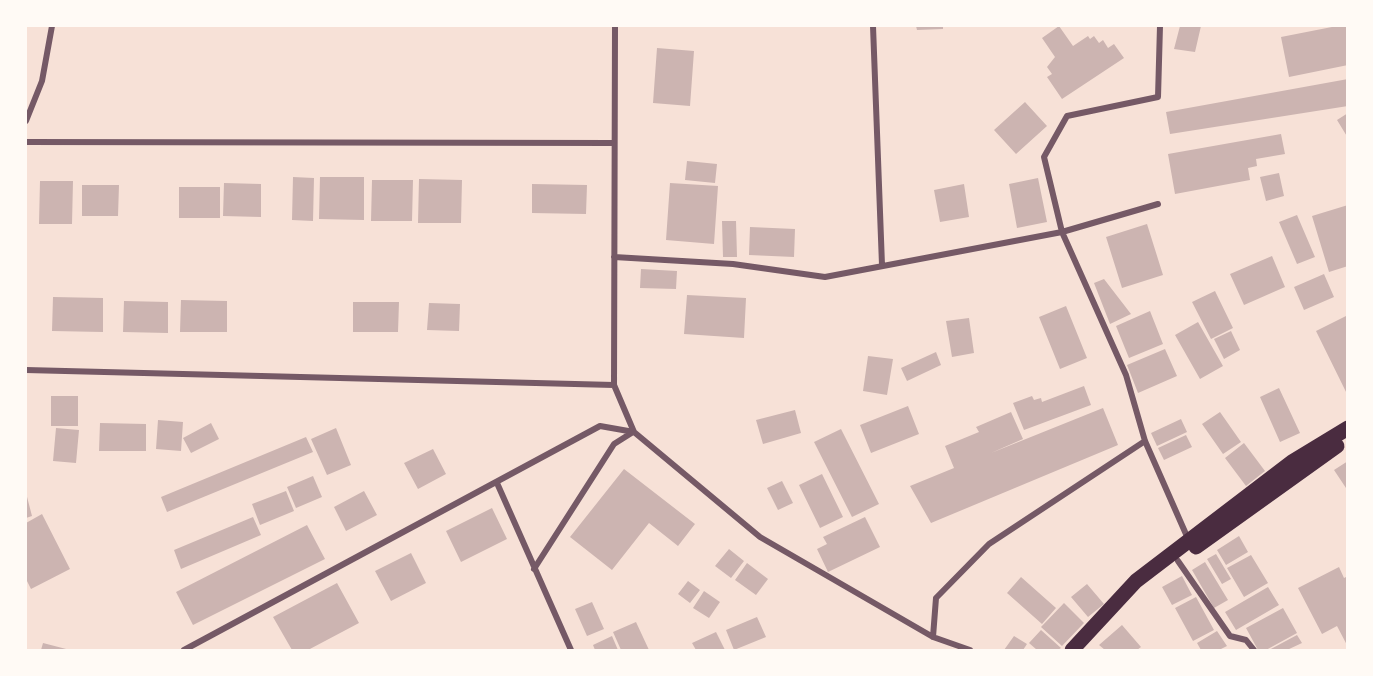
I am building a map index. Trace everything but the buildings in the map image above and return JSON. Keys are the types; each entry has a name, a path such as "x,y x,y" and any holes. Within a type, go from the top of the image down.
{"highway":[{"path":"1084,651 1140,586 1178,561 1191,545 1292,462 1347,428"},
{"path":"1072,651 1136,580 1347,439"}],"street":[{"path":"26,122 42,81 52,26"},
{"path":"615,26 614,385 634,432 760,537 933,637 970,651"},
{"path":"873,26 882,265"},
{"path":"1160,26 1158,97 1067,116 1044,157 1062,232 1126,375 1145,441 1191,545"},
{"path":"26,142 613,143"},
{"path":"614,257 733,264 825,277 882,265 985,249 1062,232 1158,204"},
{"path":"26,370 614,385"},
{"path":"184,651 192,649 600,426 634,432"},
{"path":"534,569 614,444 634,432"},
{"path":"933,637 936,598 989,544 1145,441"},
{"path":"497,483 571,651"},
{"path":"1178,561 1230,636 1246,640 1254,651"}]}
